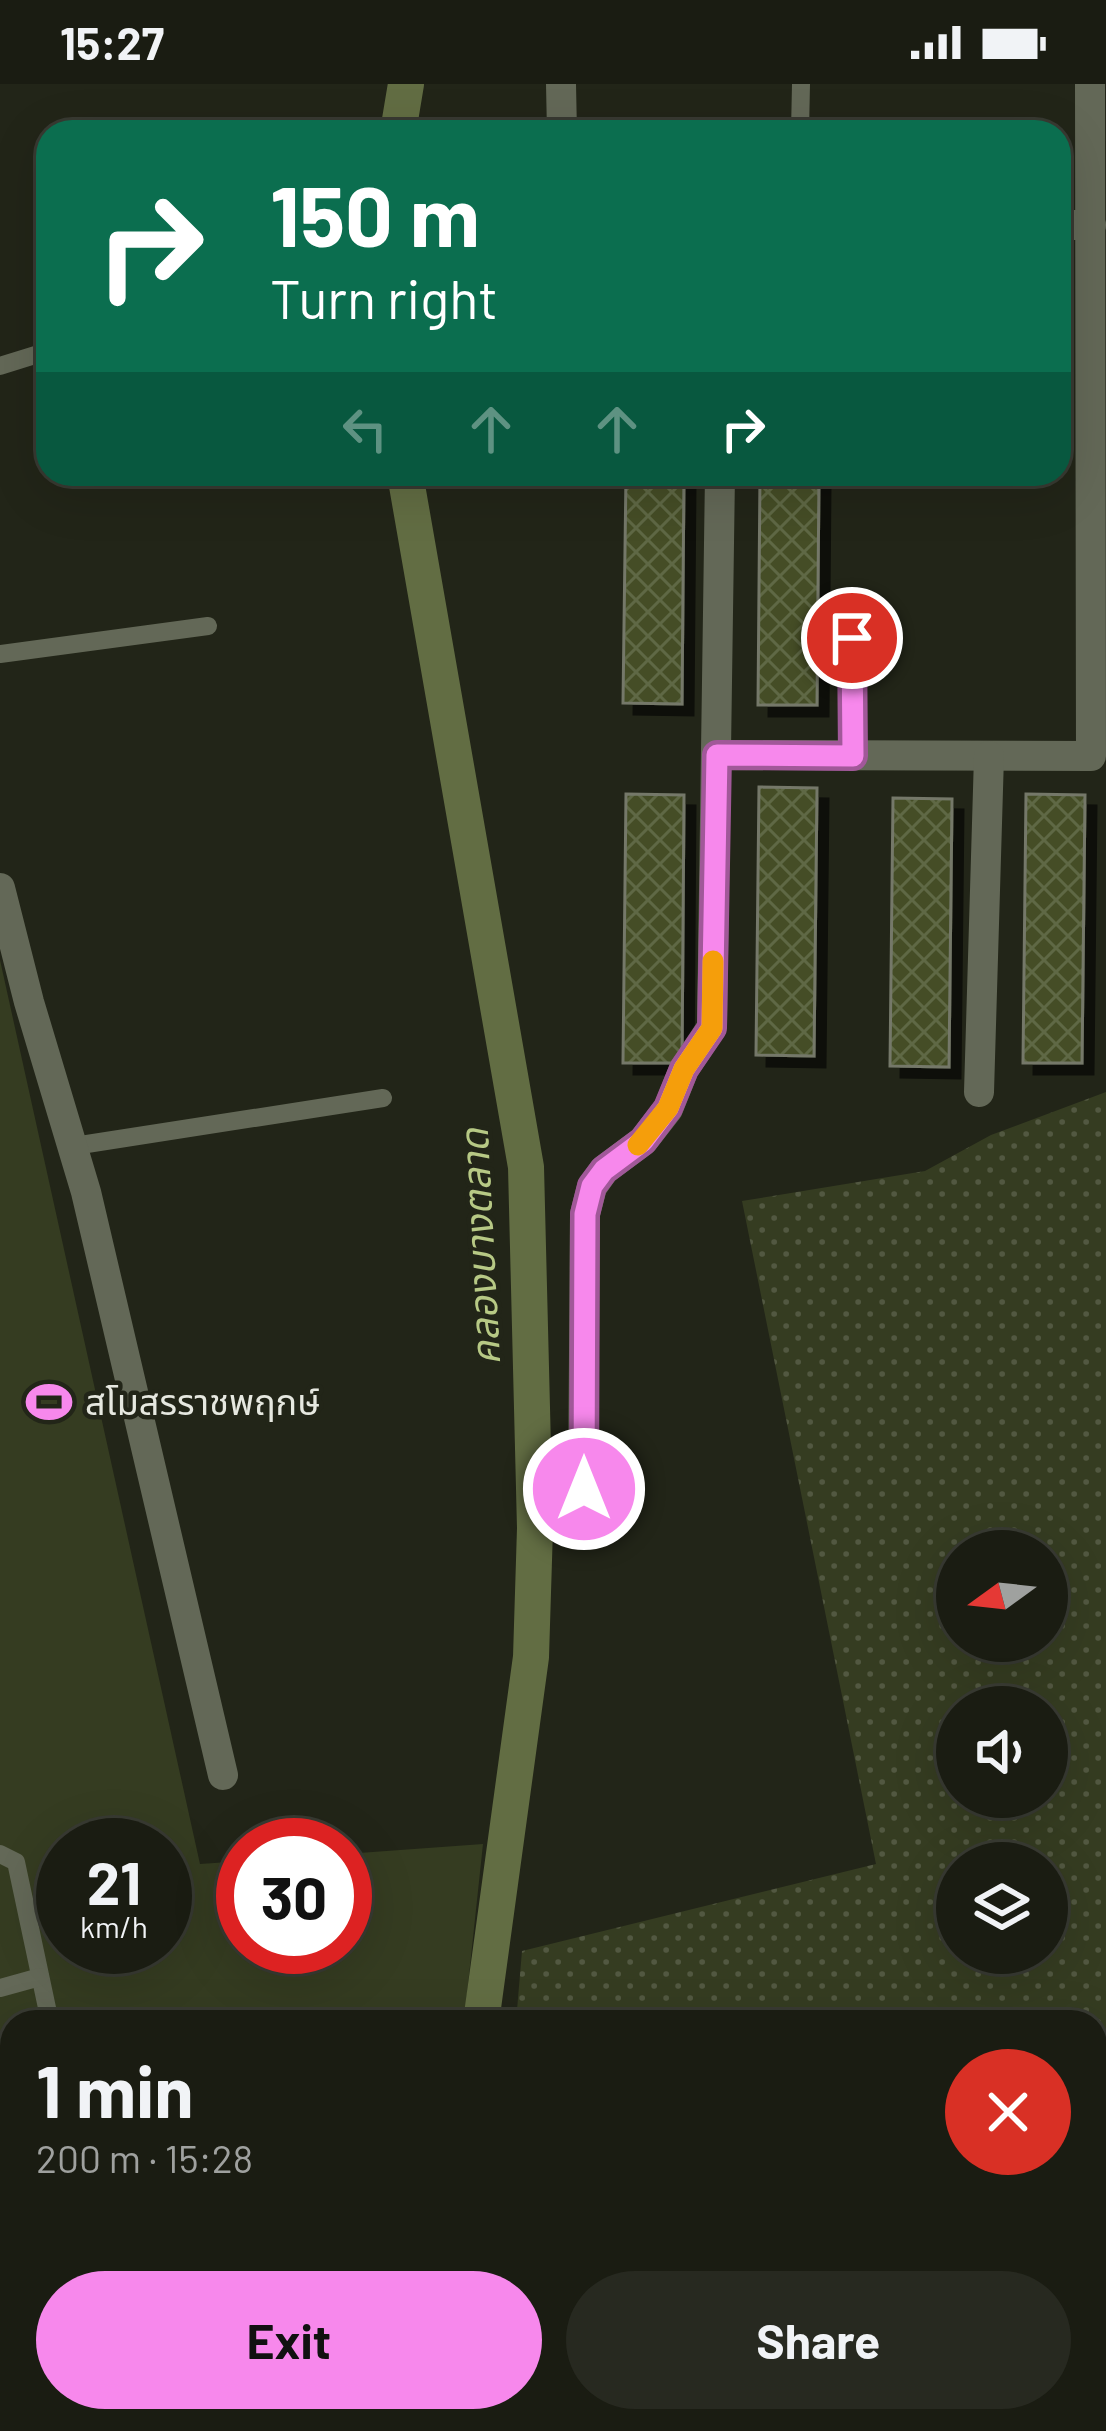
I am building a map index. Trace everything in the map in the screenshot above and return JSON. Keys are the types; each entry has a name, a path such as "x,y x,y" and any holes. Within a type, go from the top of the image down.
{"street":[{"path":"561,84 562,120"},
{"path":"717,755 1098,758 1090,84"},
{"path":"1071,225 1091,225"},
{"path":"584,1489 585,1214 592,1186 604,1170 643,1141 668,1108 684,1069 712,1028 720,486"},
{"path":"979,1092 989,756"},
{"path":"0,888 74,1146 223,1775"}],"lane":[{"path":"800,120 801,84"},
{"path":"0,366 36,355"},
{"path":"0,654 208,626"},
{"path":"852,638 853,756"},
{"path":"74,1146 383,1098"},
{"path":"0,1854 16,1862 47,2010"},
{"path":"0,1988 40,1977"}],"green space":[{"name":"สโมสรราชพฤกษ์","path":"0,960 190,1818 36,1818 36,1974 192,1974 192,1828 200,1864 216,1863 216,1974 372,1974 372,1852 483,1844 465,2010 0,2010"},
{"path":"1106,1092 1106,2010 517,2010 522,1951 876,1864 742,1201 925,1171 991,1135"}],"building":[{"path":"626,486 684,486 682,704 623,703"},
{"path":"760,486 819,486 817,705 758,705"},
{"path":"759,787 817,788 814,1056 756,1055"},
{"path":"626,794 684,795 682,1063 623,1063"},
{"path":"1026,794 1085,795 1082,1063 1023,1063"},
{"path":"893,798 952,799 949,1067 890,1066"}],"waterway":[{"name":"คลองบางตลาด","path":"400,120 406,84"},
{"name":"คลองบางตลาด","path":"407,486 526,1167 535,1528 531,1657 483,2010"}],"slow traffic":[{"path":"638,1145 668,1108 684,1069 712,1028 713,961"}],"place":[{"name":"สโมสรราชพฤกษ์","path":"49,1402"}],"route":[{"path":"584,1489 585,1214 592,1186 604,1170 643,1141 668,1108 684,1069 712,1028 717,755 853,756 852,638"}]}
